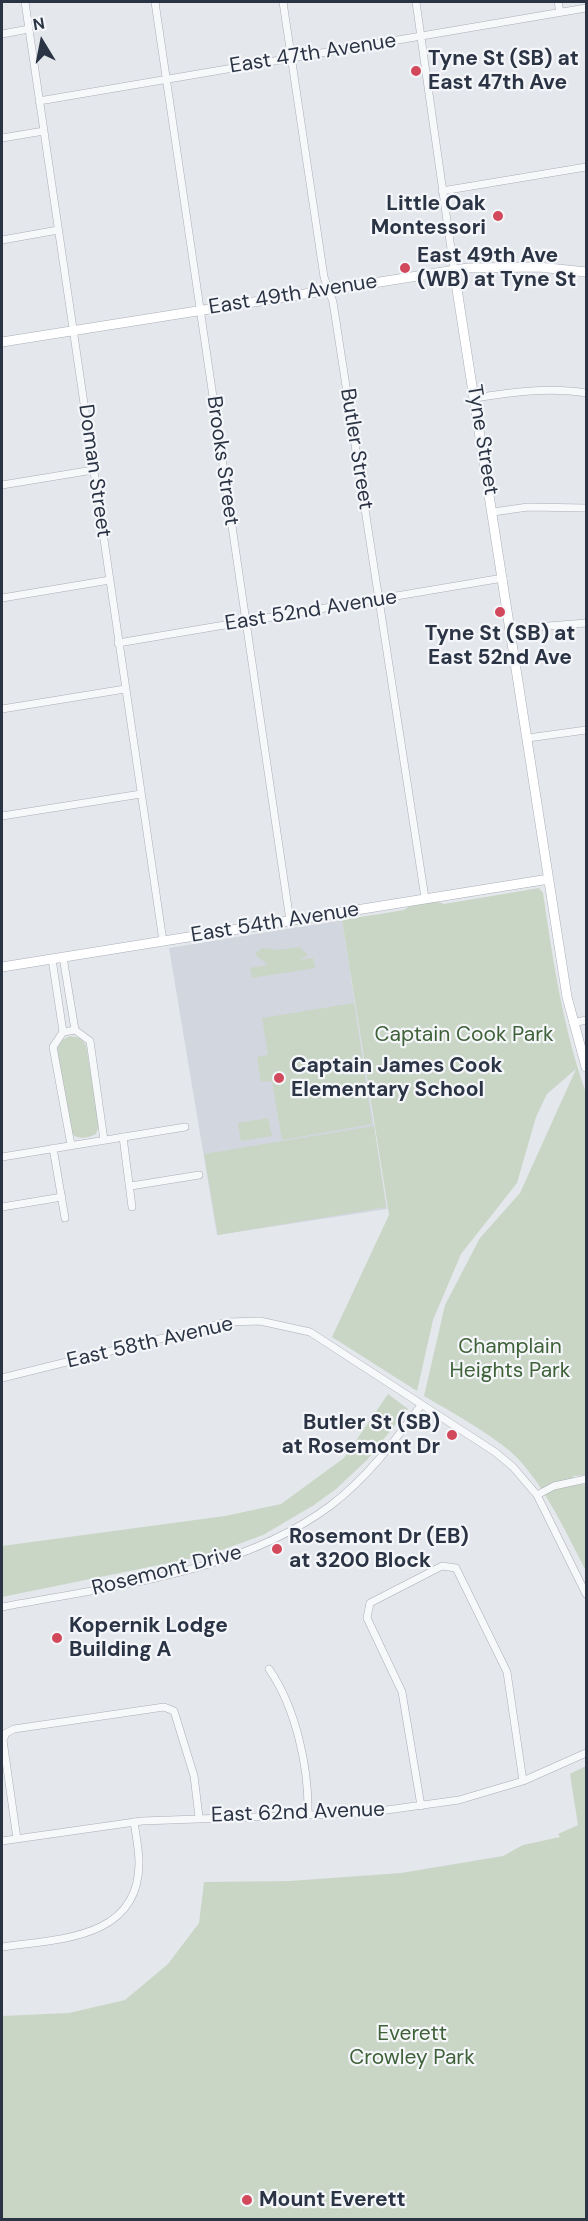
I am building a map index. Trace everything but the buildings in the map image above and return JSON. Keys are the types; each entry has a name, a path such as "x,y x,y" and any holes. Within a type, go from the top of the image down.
{"street":[{"name":"Doman Street","path":"25,2 163,941"},
{"name":"Brooks Street","path":"155,2 290,921"},
{"name":"Butler Street","path":"283,2 324,278 333,302 425,898"},
{"name":"Tyne Street","path":"416,2 442,191 549,879 573,1023 586,1067"},
{"path":"558,2 560,12"},
{"name":"East 47th Avenue","path":"39,101 586,8"},
{"path":"2,34 29,29"},
{"path":"2,138 44,131"},
{"path":"442,191 586,167"},
{"path":"2,240 58,230"},
{"name":"East 49th Avenue","path":"2,342 454,270 502,266 586,272"},
{"path":"476,398 531,391 586,393"},
{"path":"2,485 93,470"},
{"path":"493,512 528,507 586,508"},
{"name":"East 52nd Avenue","path":"118,643 503,578"},
{"path":"2,598 110,580"},
{"path":"511,629 586,623"},
{"path":"2,709 125,688"},
{"path":"528,738 586,730"},
{"path":"2,816 141,794"},
{"name":"East 54th Avenue","path":"2,968 549,879"},
{"path":"63,957 75,1030 90,1041 104,1140"},
{"path":"52,959 63,1032 53,1047 71,1145"},
{"path":"573,1023 586,1020"},
{"path":"63,1032 75,1030"},
{"path":"2,1156 186,1127"},
{"path":"123,1137 132,1207"},
{"path":"52,1148 65,1218"},
{"path":"131,1186 199,1175"},
{"path":"2,1206 62,1197"},
{"name":"East 58th Avenue","path":"2,1378 228,1323 260,1321 310,1332 421,1405"},
{"path":"421,1405 495,1452 513,1467 537,1495 586,1594"},
{"name":"Rosemont Drive","path":"2,1607 210,1564 246,1552 290,1531 330,1506 366,1475 387,1452 421,1405"},
{"path":"537,1495 554,1486 586,1479"},
{"path":"421,1806 402,1692 367,1618 370,1603 442,1566 456,1568 507,1672 523,1781"},
{"path":"269,1670 292,1718 300,1744 308,1815"},
{"path":"17,1839 3,1740 6,1733 14,1729 164,1707 174,1711 194,1776 199,1817"},
{"name":"East 62nd Avenue","path":"2,1841 134,1822 199,1817 364,1812 421,1806 459,1800 523,1781 586,1753"},
{"path":"2,1947 81,1935 106,1927 126,1907 136,1885 139,1864 134,1822"}],"shaded area":[{"name":"Captain James Cook Elementary School","path":"342,920 387,1209 217,1235 169,948"}],"green space":[{"name":"Captain Cook Park","path":"539,888 543,893 565,1019 586,1093 586,1475 573,1476 574,1485 586,1484 586,1571 543,1491 521,1462 490,1436 424,1396 445,1305 480,1238 520,1193 576,1069 547,1094 536,1117 517,1183 461,1254 433,1320 417,1391 332,1337 389,1215 342,920 404,910 423,902 444,904"},
{"path":"299,947 308,955 300,960 313,958 315,968 252,978 250,968 268,965 255,954 262,948 279,950"},
{"path":"354,1003 372,1124 282,1140 272,1081 261,1082 257,1057 268,1055 262,1018"},
{"path":"70,1036 80,1038 86,1045 99,1125 96,1134 81,1138 72,1134 57,1049 62,1040"},
{"path":"268,1118 272,1136 241,1141 238,1123"},
{"path":"374,1126 386,1207 218,1235 204,1154"},
{"path":"388,1394 408,1409 367,1460 336,1489 314,1505 263,1535 208,1555 2,1597 2,1546 225,1516 281,1504 344,1458"},
{"name":"Everett Crowley Park","path":"586,1766 586,2219 2,2219 2,2016 69,2013 125,2000 168,1964 199,1923 204,1882 290,1881 401,1873 503,1856 523,1845 560,1837 558,1834 578,1825 570,1774"}],"place":[{"name":"Tyne St (SB) at East 47th Ave","path":"416,71"},
{"name":"Little Oak Montessori","path":"498,216"},
{"name":"East 49th Ave (WB) at Tyne St","path":"405,268"},
{"name":"Tyne St (SB) at East 52nd Ave","path":"500,612"},
{"name":"Captain James Cook Elementary School","path":"279,1078"},
{"name":"Butler St (SB) at Rosemont Dr","path":"452,1435"},
{"name":"Rosemont Dr (EB) at 3200 Block","path":"277,1549"},
{"name":"Kopernik Lodge Building A","path":"57,1638"},
{"name":"Mount Everett","path":"247,2200"}],"park label":[{"name":"Champlain Heights Park","path":"510,1359"}]}
